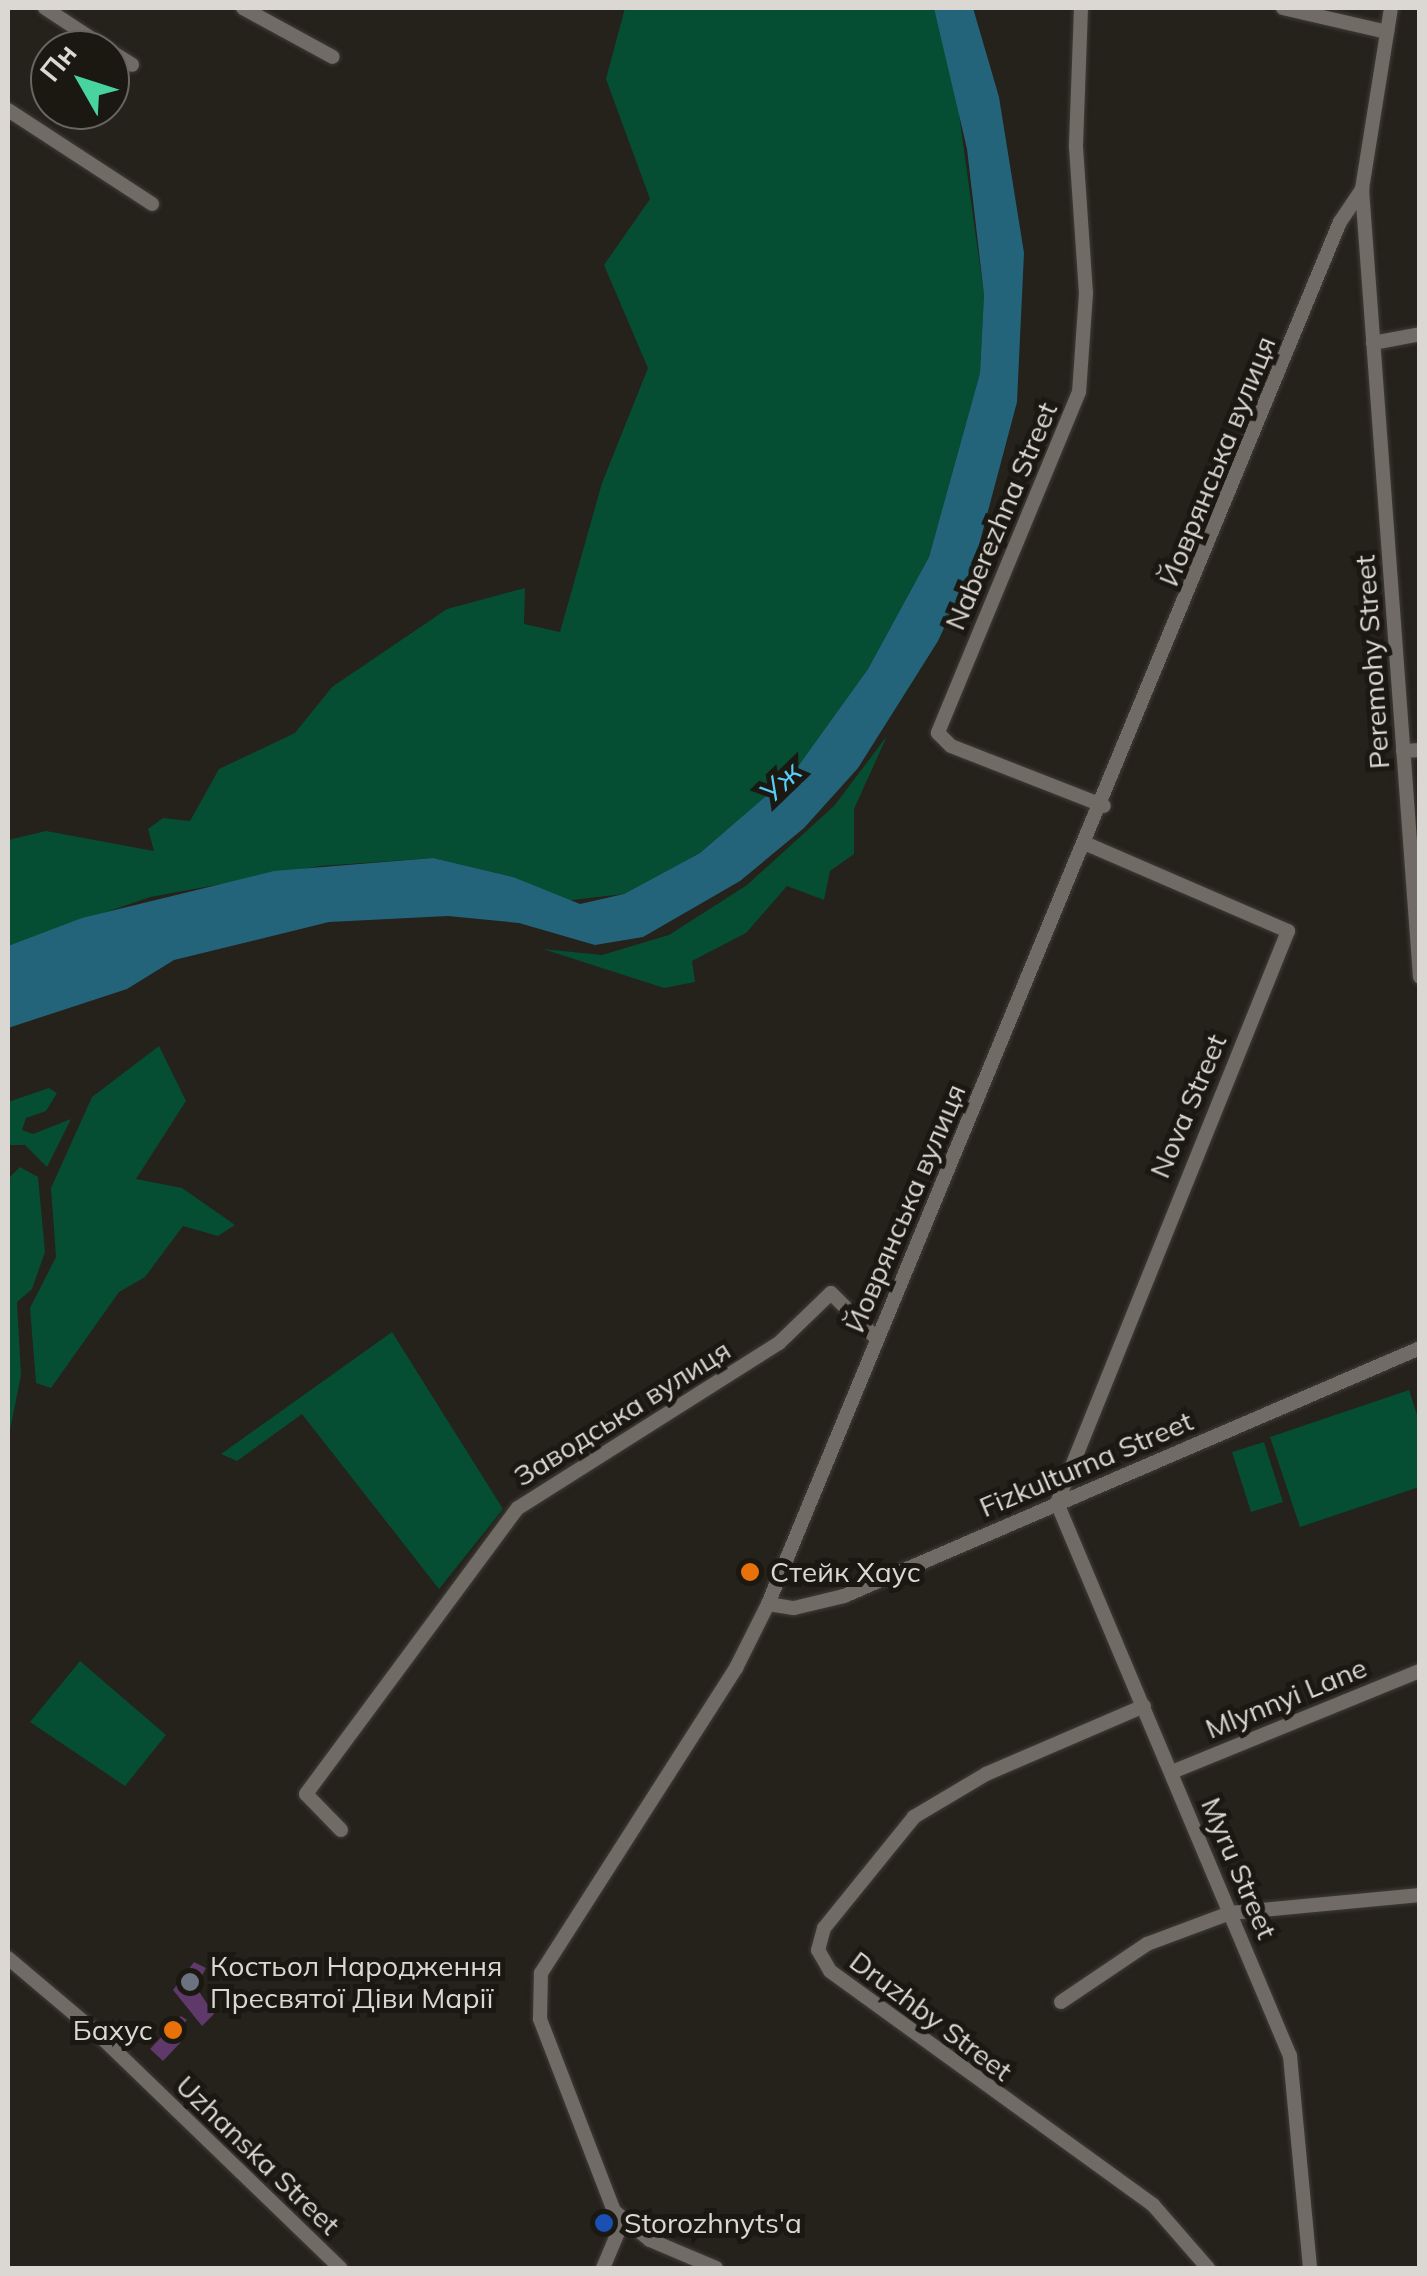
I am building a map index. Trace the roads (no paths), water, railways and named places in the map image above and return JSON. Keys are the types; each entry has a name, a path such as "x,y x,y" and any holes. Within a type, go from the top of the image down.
{"street":[{"path":"46,8 80,30"},
{"path":"243,8 334,58"},
{"name":"Naberezhna Street","path":"1081,8 1076,148 1086,293 1079,392 938,733 951,746 1104,806"},
{"path":"1284,8 1387,32"},
{"name":"Peremohy Street","path":"1391,8 1362,189 1420,977"},
{"path":"8,110 152,204"},
{"name":"Йоврянська вулиця","path":"622,2223 543,2027 541,1973 736,1668 768,1604 876,1338 1089,845 1340,222 1362,189"},
{"path":"1373,344 1420,334"},
{"path":"1403,751 1420,750"},
{"name":"Nova Street","path":"1057,1503 1288,931 1089,845"},
{"name":"Заводська вулиця","path":"341,1830 309,1802 309,1788 518,1508 779,1343 830,1293 876,1338"},
{"name":"Fizkulturna Street","path":"768,1604 794,1608 844,1596 1420,1348"},
{"name":"Myru Street","path":"1057,1503 1172,1772 1297,2086 1310,2268"},
{"name":"Mlynnyi Lane","path":"1172,1772 1420,1672"},
{"name":"Druzhby Street","path":"1144,1706 986,1774 914,1817 824,1928 818,1950 830,1971 1154,2205 1208,2268"},
{"path":"1061,2002 1147,1944 1230,1913 1420,1895"},
{"name":"Uzhanska Street","path":"8,1958 98,2034 340,2268"},
{"path":"602,2268 622,2223 716,2268"}],"water":[{"path":"934,8 973,8 999,97 1024,253 1017,402 975,560 938,641 858,768 804,828 740,881 643,937 595,945 519,923 448,916 329,922 174,960 127,989 8,1028 8,946 82,918 274,871 433,858 513,877 580,904 624,894 700,853 794,772 868,669 929,557 980,373 984,295 967,149"}],"place":[{"name":"Стейк Хаус","path":"750,1572"},
{"name":"Костьол Народження Пресвятої Діви Марії","path":"190,1982"},
{"name":"Бахус","path":"173,2030"},
{"name":"Storozhnyts'a","path":"604,2223"}],"water label":[{"name":"Уж","path":"780,782"}]}
